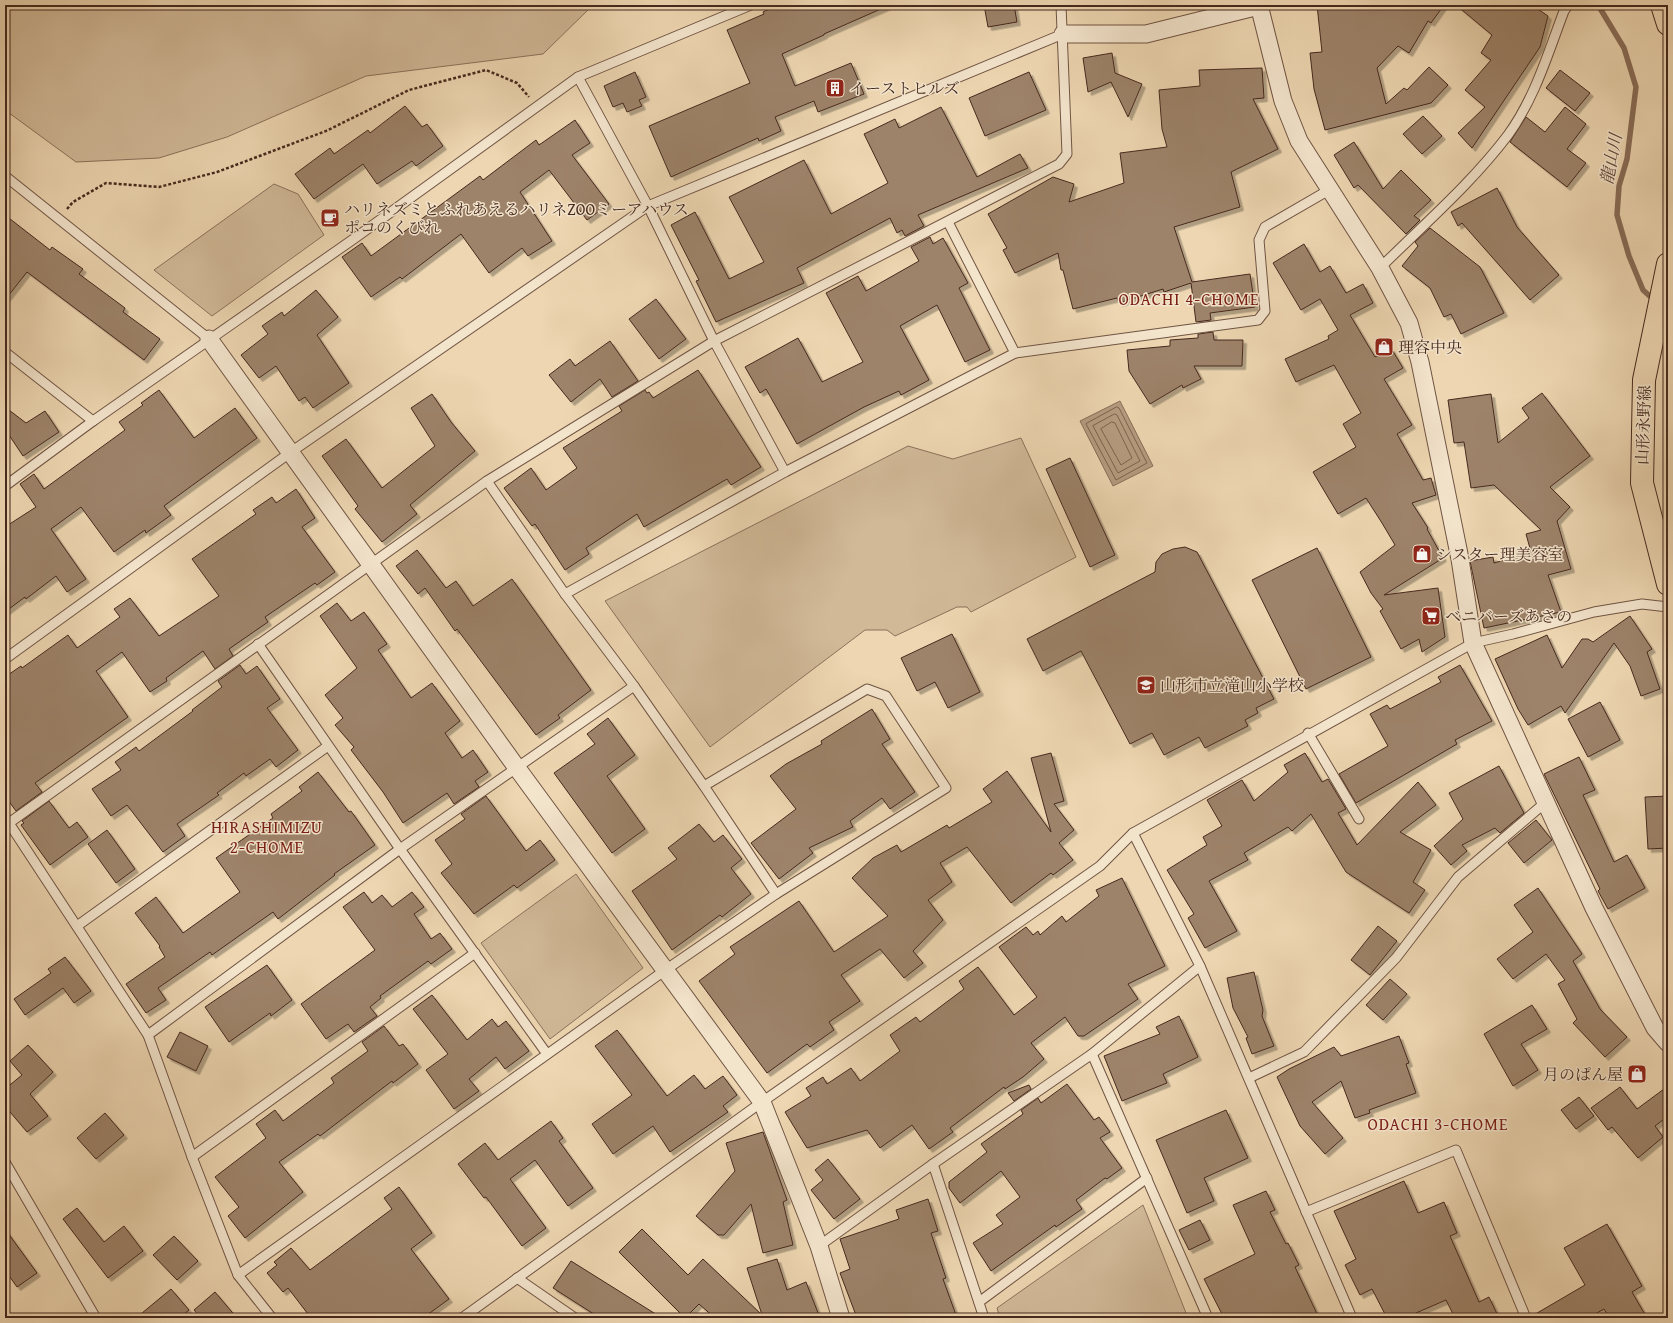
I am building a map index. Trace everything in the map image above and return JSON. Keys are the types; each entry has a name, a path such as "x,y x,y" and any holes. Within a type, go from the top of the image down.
{"main road":[{"path":"1662,5 1668,23"},
{"name":"山形永野線","path":"1668,264 1644,380 1642,483 1668,584"}],"street":[{"path":"1063,34 1146,34 1259,6 1282,101 1299,141 1380,268 1409,323 1420,362 1460,559 1473,643 1608,936 1655,1028 1668,1043"},
{"path":"209,339 664,971 762,1102 819,1246 841,1318"}],"lane":[{"path":"5,486 93,421 355,238 578,77 751,5"},
{"path":"272,1318 238,1275 192,1157 148,1035 7,820 487,481 714,341 1059,164 1067,154 1061,5"},
{"path":"1380,268 1467,182 1508,135 1525,108 1544,67 1566,8"},
{"path":"5,659 291,452 648,206 1063,34"},
{"path":"578,77 648,206 714,341 785,472"},
{"path":"5,176 209,339"},
{"path":"565,594 785,472 1015,353 1258,320 1265,311 1259,240 1265,227 1329,190"},
{"path":"948,222 1015,353"},
{"path":"5,352 93,421"},
{"path":"487,481 565,594 634,686 704,786 776,894"},
{"path":"462,1318 762,1102 1100,866 1133,833 1308,733 1473,643 1513,634 1594,612 1642,604 1668,607"},
{"path":"258,644 400,849 548,1054"},
{"path":"148,1035 400,849 634,686"},
{"path":"238,1275 664,971 776,894 946,788 886,696 867,689 704,786"},
{"path":"1308,733 1359,819"},
{"path":"77,926 328,746"},
{"path":"1249,1078 1304,1052 1396,958 1458,877 1546,802"},
{"path":"1133,833 1200,966 1352,1318"},
{"path":"192,1157 475,952"},
{"path":"819,1246 932,1164 1092,1054 1200,966"},
{"path":"1092,1054 1208,1318"},
{"path":"1306,1212 1456,1150 1526,1318"},
{"path":"5,1162 96,1318"},
{"path":"932,1164 984,1318"},
{"path":"979,1302 1147,1178"},
{"path":"517,1278 575,1318"}],"path":[{"path":"58,219 73,202 106,183 159,188 217,172 326,131 409,90 486,70 517,83 538,106"}],"shaded area":[{"path":"5,5 593,5 543,54 366,76 227,137 159,158 76,162 5,110"},
{"path":"274,184 298,194 324,235 212,316 154,270"},
{"path":"1021,438 1076,557 971,612 967,607 957,607 895,636 887,630 865,630 710,747 605,601 908,446 953,459"},
{"path":"576,874 643,968 550,1039 481,943"},
{"path":"1143,1205 1188,1318 1000,1318 997,1308"}],"water":[{"path":"1120,401 1153,466 1113,486 1080,421"}],"building":[{"path":"777,5 890,5 782,54 795,86 851,63 864,94 818,112 814,101 775,117 781,131 759,141 758,138 671,177 649,126 750,83 727,30 764,14 763,12"},
{"path":"984,5 1014,5 1017,22 988,27"},
{"path":"1317,5 1444,5 1431,23 1428,21 1409,53 1398,46 1377,68 1386,104 1404,88 1407,90 1429,67 1448,85 1431,103 1325,130 1314,89 1310,53 1322,52"},
{"path":"1456,5 1532,5 1548,16 1540,47 1472,148 1458,133 1485,107 1465,90 1491,60 1481,53 1492,35"},
{"path":"1112,53 1115,73 1142,84 1128,117 1111,82 1088,92 1083,58"},
{"path":"1262,68 1264,98 1253,99 1278,149 1231,172 1240,207 1174,227 1192,282 1250,274 1255,307 1210,313 1211,320 1196,322 1191,283 1164,292 1163,289 1119,303 1117,298 1073,309 1063,270 1061,270 1058,253 1015,273 1003,250 1007,248 988,214 1053,177 1074,184 1069,202 1124,183 1120,153 1167,147 1162,129 1159,90 1200,86 1199,70"},
{"path":"1560,70 1590,93 1575,111 1546,88"},
{"path":"635,72 646,97 639,100 642,106 627,112 623,103 613,107 604,86"},
{"path":"1029,72 1046,110 985,136 969,98"},
{"path":"405,106 422,127 427,124 443,146 416,166 412,161 377,184 363,164 314,199 295,174 330,148 334,154 368,130 370,133"},
{"path":"941,107 977,177 1020,154 1028,168 918,215 924,226 905,236 902,230 897,233 890,218 797,268 804,283 716,322 696,281 699,280 671,225 695,212 729,279 764,262 729,197 804,160 831,214 888,183 864,134 895,119 899,128"},
{"path":"1565,107 1586,124 1567,149 1586,163 1567,187 1510,142 1526,117 1545,132"},
{"path":"1423,116 1442,136 1422,154 1403,134"},
{"path":"575,120 590,143 572,155 609,204 587,220 549,170 520,192 552,241 528,256 522,248 489,273 461,234 402,279 400,277 371,297 342,257 362,243 371,256 480,176 483,180 536,140 539,145"},
{"path":"1354,142 1383,189 1401,170 1431,200 1414,216 1420,220 1406,234 1358,185 1354,188 1334,155"},
{"path":"1497,188 1517,227 1559,275 1530,300 1462,223 1458,226 1451,212"},
{"path":"5,215 50,250 52,247 83,269 79,274 125,308 123,312 160,339 144,360 27,272 5,300"},
{"path":"1430,228 1480,267 1504,313 1461,334 1451,314 1444,317 1430,288 1402,266 1418,246 1415,242"},
{"path":"930,237 933,244 943,238 968,283 959,288 990,350 965,362 937,305 900,326 929,380 901,395 899,391 864,407 797,444 766,389 760,393 745,367 798,338 822,382 863,362 826,293 858,276 866,291 919,261 911,247"},
{"path":"1304,244 1320,272 1330,266 1346,293 1363,284 1373,303 1350,315 1375,357 1391,348 1403,368 1384,379 1412,425 1397,434 1423,480 1431,478 1436,495 1412,503 1428,528 1427,529 1443,558 1384,595 1438,588 1445,637 1422,652 1419,639 1401,649 1380,611 1383,609 1371,593 1360,572 1395,545 1382,523 1366,498 1338,514 1313,472 1356,447 1343,424 1361,413 1334,365 1296,382 1285,359 1329,339 1328,336 1338,330 1320,299 1301,310 1273,263"},
{"path":"316,290 338,317 317,335 349,383 313,408 305,397 299,401 276,366 259,378 241,355 268,334 262,326 282,312 284,316"},
{"path":"656,299 686,339 659,359 629,319"},
{"path":"1213,332 1214,340 1243,340 1242,366 1194,366 1201,379 1183,388 1182,385 1150,404 1129,371 1127,350 1170,346 1170,340 1198,338 1198,334"},
{"path":"610,341 638,381 612,397 600,379 571,402 549,375 570,359 575,366"},
{"path":"698,370 761,467 731,485 727,479 644,527 637,514 586,548 589,554 565,570 535,524 532,526 504,488 531,468 546,490 577,468 563,448 622,411 619,406 645,390 647,393 649,392 653,398"},
{"path":"159,390 194,438 235,408 257,438 164,506 171,515 146,533 145,530 114,552 81,507 51,529 86,579 67,592 56,576 26,599 25,597 5,612 5,527 36,507 20,484 34,474 44,489 125,430 119,422 143,405 141,403"},
{"path":"1542,393 1590,456 1550,487 1570,507 1557,521 1571,569 1548,575 1561,612 1484,628 1470,561 1493,557 1494,563 1531,552 1526,534 1541,530 1494,485 1471,488 1464,442 1454,443 1448,400 1491,394 1498,443 1529,418 1522,408"},
{"path":"432,394 451,422 475,451 410,505 417,514 382,542 355,509 358,506 322,456 346,439 382,488 435,446 411,408"},
{"path":"5,407 26,423 45,411 59,432 23,456 5,429"},
{"path":"1070,458 1115,555 1090,567 1046,469"},
{"path":"296,489 315,518 302,527 335,572 317,585 315,583 265,617 268,622 229,649 233,656 215,669 203,651 166,678 167,681 150,692 122,652 96,671 128,717 35,783 42,792 16,811 5,796 5,677 21,666 22,668 68,635 77,648 120,617 114,609 130,598 159,636 219,596 192,559 256,514 253,510 272,497 276,503"},
{"path":"1185,547 1197,552 1274,699 1256,708 1258,713 1245,720 1248,726 1205,748 1199,737 1164,755 1152,733 1130,744 1081,651 1043,671 1027,639 1155,572 1156,562 1162,554 1173,549"},
{"path":"1317,548 1371,657 1306,689 1252,580"},
{"path":"417,550 446,588 456,581 473,606 512,579 591,690 558,715 560,718 536,735 457,629 455,631 425,588 418,594 396,566"},
{"path":"337,603 351,621 364,612 387,644 378,650 411,698 432,683 460,721 445,733 462,758 473,750 488,772 475,781 479,787 454,804 447,793 403,823 383,792 351,750 354,747 335,725 343,718 325,695 357,668 320,616"},
{"path":"1630,616 1652,649 1647,652 1660,689 1641,696 1630,666 1614,643 1565,713 1561,706 1528,725 1518,709 1495,659 1547,635 1562,668 1582,639 1588,639 1593,642"},
{"path":"952,634 980,692 948,708 935,682 917,691 901,658"},
{"path":"240,665 246,674 257,666 280,699 267,708 298,750 276,767 270,759 246,776 244,773 217,793 219,795 177,824 185,836 163,852 127,805 111,816 92,789 121,770 115,762 136,747 139,751 193,711 192,710 222,687 218,681"},
{"path":"1460,665 1492,721 1455,740 1457,744 1356,803 1339,774 1388,746 1370,714 1387,705 1390,709 1441,682 1438,677"},
{"path":"1600,702 1620,740 1588,757 1568,719"},
{"path":"872,709 890,739 882,744 915,792 890,809 882,798 850,821 853,827 809,848 813,853 779,879 751,843 796,809 770,776 786,764 822,744 821,741"},
{"path":"608,718 635,755 607,776 645,829 612,853 554,773 595,744 587,734"},
{"path":"1051,753 1064,801 1054,804 1074,830 1059,843 1073,860 1053,875 1051,873 1011,903 967,847 940,863 952,882 928,900 943,920 913,951 923,963 904,978 880,949 841,975 860,1001 829,1022 834,1030 810,1047 807,1044 767,1073 699,981 735,954 730,947 799,901 834,952 888,916 852,878 873,858 897,845 901,852 947,825 949,828 992,802 983,789 1007,771 1051,832 1031,758"},
{"path":"1305,753 1322,782 1328,779 1346,809 1338,813 1357,845 1418,782 1436,805 1400,832 1431,850 1413,882 1425,890 1409,913 1346,872 1311,814 1292,831 1288,827 1244,853 1248,860 1209,881 1237,931 1205,948 1188,918 1194,914 1167,870 1207,845 1203,837 1222,826 1207,800 1242,780 1254,801 1288,772 1284,765"},
{"path":"1579,757 1595,790 1583,795 1614,862 1627,855 1645,888 1608,909 1598,891 1600,889 1544,774"},
{"path":"1499,766 1524,813 1500,833 1495,828 1462,845 1467,851 1451,865 1434,846 1463,819 1449,793"},
{"path":"318,772 349,812 351,811 375,845 334,874 335,875 278,919 273,912 212,955 210,952 158,988 166,1000 146,1013 126,984 165,957 159,947 160,946 135,913 156,897 183,933 240,892 216,858 273,818 271,814 302,791 299,787"},
{"path":"486,796 526,851 540,840 555,860 517,888 514,885 474,914 441,873 452,864 435,840 465,819 461,814"},
{"path":"1668,796 1668,848 1648,849 1645,797"},
{"path":"49,801 69,828 77,822 88,837 50,865 21,825 24,823 22,821"},
{"path":"1536,820 1552,840 1524,863 1508,843"},
{"path":"699,824 714,842 723,835 742,859 731,868 751,894 722,917 720,915 672,950 632,891 677,859 668,848"},
{"path":"107,830 135,869 116,883 88,844"},
{"path":"1122,878 1165,966 1128,984 1138,999 1084,1036 1078,1036 1065,1017 1031,1043 1044,1059 1023,1077 1005,1089 1004,1087 950,1128 953,1132 929,1149 912,1125 880,1148 867,1130 807,1148 785,1112 811,1096 806,1088 823,1077 827,1084 851,1068 860,1081 900,1051 890,1035 916,1017 920,1022 964,989 959,981 978,967 1014,1015 1037,997 999,947 1026,927 1033,935 1038,931 1040,935 1062,916 1066,922 1099,896 1096,890"},
{"path":"1538,888 1582,954 1573,961 1600,1009 1627,1037 1605,1057 1573,1023 1577,1019 1558,984 1565,980 1546,954 1513,979 1497,959 1533,932 1514,905"},
{"path":"364,892 372,903 382,895 392,907 412,892 424,907 414,914 431,939 440,933 452,949 431,964 428,961 380,996 381,998 370,1007 377,1016 354,1032 348,1024 326,1039 301,1004 375,950 343,907"},
{"path":"1378,926 1397,941 1370,975 1351,960"},
{"path":"65,957 91,991 74,1003 63,988 25,1015 14,999 51,973 48,969"},
{"path":"267,965 292,1000 271,1016 270,1013 229,1042 205,1007"},
{"path":"1254,972 1263,1010 1262,1016 1274,1046 1252,1054 1246,1038 1248,1037 1233,1008 1227,978"},
{"path":"1390,979 1407,994 1383,1020 1366,1005"},
{"path":"432,995 467,1040 492,1019 498,1027 506,1021 529,1051 505,1069 496,1057 469,1079 479,1091 454,1109 426,1070 448,1054 413,1009"},
{"path":"1532,1005 1547,1029 1521,1044 1538,1070 1513,1086 1484,1034"},
{"path":"1179,1016 1198,1057 1163,1074 1167,1083 1122,1101 1104,1056 1160,1034 1156,1027"},
{"path":"384,1026 399,1046 403,1044 418,1064 393,1083 392,1081 320,1136 318,1134 279,1162 303,1192 245,1238 228,1216 239,1207 215,1177 266,1138 256,1124 275,1110 283,1121 334,1083 331,1078 368,1051 362,1042"},
{"path":"617,1030 667,1096 694,1075 705,1089 723,1076 737,1095 723,1106 728,1112 670,1152 653,1126 613,1154 592,1124 632,1095 595,1046"},
{"path":"180,1032 208,1046 196,1071 167,1057"},
{"path":"1399,1036 1409,1063 1406,1064 1416,1093 1369,1110 1370,1113 1355,1118 1341,1081 1312,1102 1343,1138 1325,1154 1300,1126 1277,1077 1289,1069 1334,1047 1341,1056"},
{"path":"28,1045 53,1072 30,1094 48,1116 27,1132 5,1106 5,1089 22,1075 10,1061"},
{"path":"1067,1084 1094,1120 1099,1117 1110,1132 1100,1138 1122,1168 1107,1179 1105,1178 1076,1200 1082,1209 1056,1227 1055,1225 991,1271 973,1243 1003,1224 996,1215 1020,1197 1001,1171 960,1203 949,1188 949,1182 987,1152 981,1144 1023,1114 1021,1110 1038,1098 1041,1103"},
{"path":"1029,1085 1031,1089 1014,1101 1008,1093"},
{"path":"1668,1086 1668,1116 1655,1126 1663,1137 1638,1158 1612,1127 1608,1130 1591,1108 1620,1087 1637,1109"},
{"path":"1579,1097 1594,1116 1576,1129 1561,1110"},
{"path":"1226,1110 1248,1158 1204,1178 1214,1201 1187,1213 1156,1140"},
{"path":"105,1113 124,1135 96,1159 77,1138"},
{"path":"551,1121 563,1138 559,1141 593,1188 568,1206 535,1160 510,1179 546,1228 522,1246 486,1197 484,1198 458,1164 485,1143 498,1160"},
{"path":"763,1132 787,1200 783,1202 793,1245 763,1253 751,1204 724,1235 718,1235 696,1216 735,1171 726,1143"},
{"path":"828,1159 860,1199 834,1219 811,1190 823,1180 815,1170"},
{"path":"1404,1181 1418,1213 1444,1202 1457,1233 1450,1236 1479,1302 1489,1297 1499,1318 1443,1318 1453,1314 1446,1300 1416,1313 1419,1318 1387,1318 1372,1289 1360,1295 1345,1265 1356,1259 1334,1211"},
{"path":"399,1187 432,1233 411,1249 449,1299 423,1318 311,1318 288,1288 283,1292 267,1273 277,1265 274,1262 291,1248 310,1270 392,1209 384,1198"},
{"path":"1266,1191 1275,1210 1270,1212 1286,1244 1288,1243 1299,1265 1295,1267 1319,1318 1224,1318 1204,1279 1255,1254 1233,1205"},
{"path":"928,1199 938,1231 931,1233 946,1278 943,1279 956,1315 948,1318 857,1318 840,1273 850,1269 840,1239 899,1219 896,1210"},
{"path":"77,1208 104,1242 124,1226 143,1251 108,1278 63,1219"},
{"path":"1200,1220 1210,1240 1189,1250 1179,1230"},
{"path":"1607,1224 1642,1286 1632,1292 1647,1318 1610,1318 1604,1309 1588,1318 1532,1318 1532,1316 1585,1285 1564,1248"},
{"path":"5,1229 37,1273 17,1287 5,1270"},
{"path":"642,1229 688,1275 703,1259 762,1315 747,1268 777,1259 787,1290 806,1282 820,1318 715,1318 699,1304 685,1318 619,1252"},
{"path":"174,1236 198,1261 177,1280 153,1255"},
{"path":"571,1261 662,1318 600,1318 553,1288"},
{"path":"171,1289 189,1310 179,1318 136,1318"},
{"path":"215,1292 237,1318 201,1318 194,1310"}],"waterway":[{"name":"龍山川","path":"1598,5 1624,48 1636,87 1627,159 1619,186 1617,215 1629,256 1643,290 1654,300"}],"place":[{"name":"イーストヒルズ","path":"835,88"},
{"name":"ハリネズミとふれあえるハリネZOOミーアハウス ポコのくびれ","path":"330,218"},
{"name":"理容中央","path":"1384,347"},
{"name":"シスター理美容室","path":"1422,554"},
{"name":"ベニバーズあさの","path":"1431,616"},
{"name":"山形市立滝山小学校","path":"1146,685"},
{"name":"月のぱん屋","path":"1637,1074"}],"district":[{"name":"ODACHI 4-CHOME","path":"1189,299"},
{"name":"HIRASHIMIZU 2-CHOME","path":"267,837"},
{"name":"ODACHI 3-CHOME","path":"1438,1124"}]}
